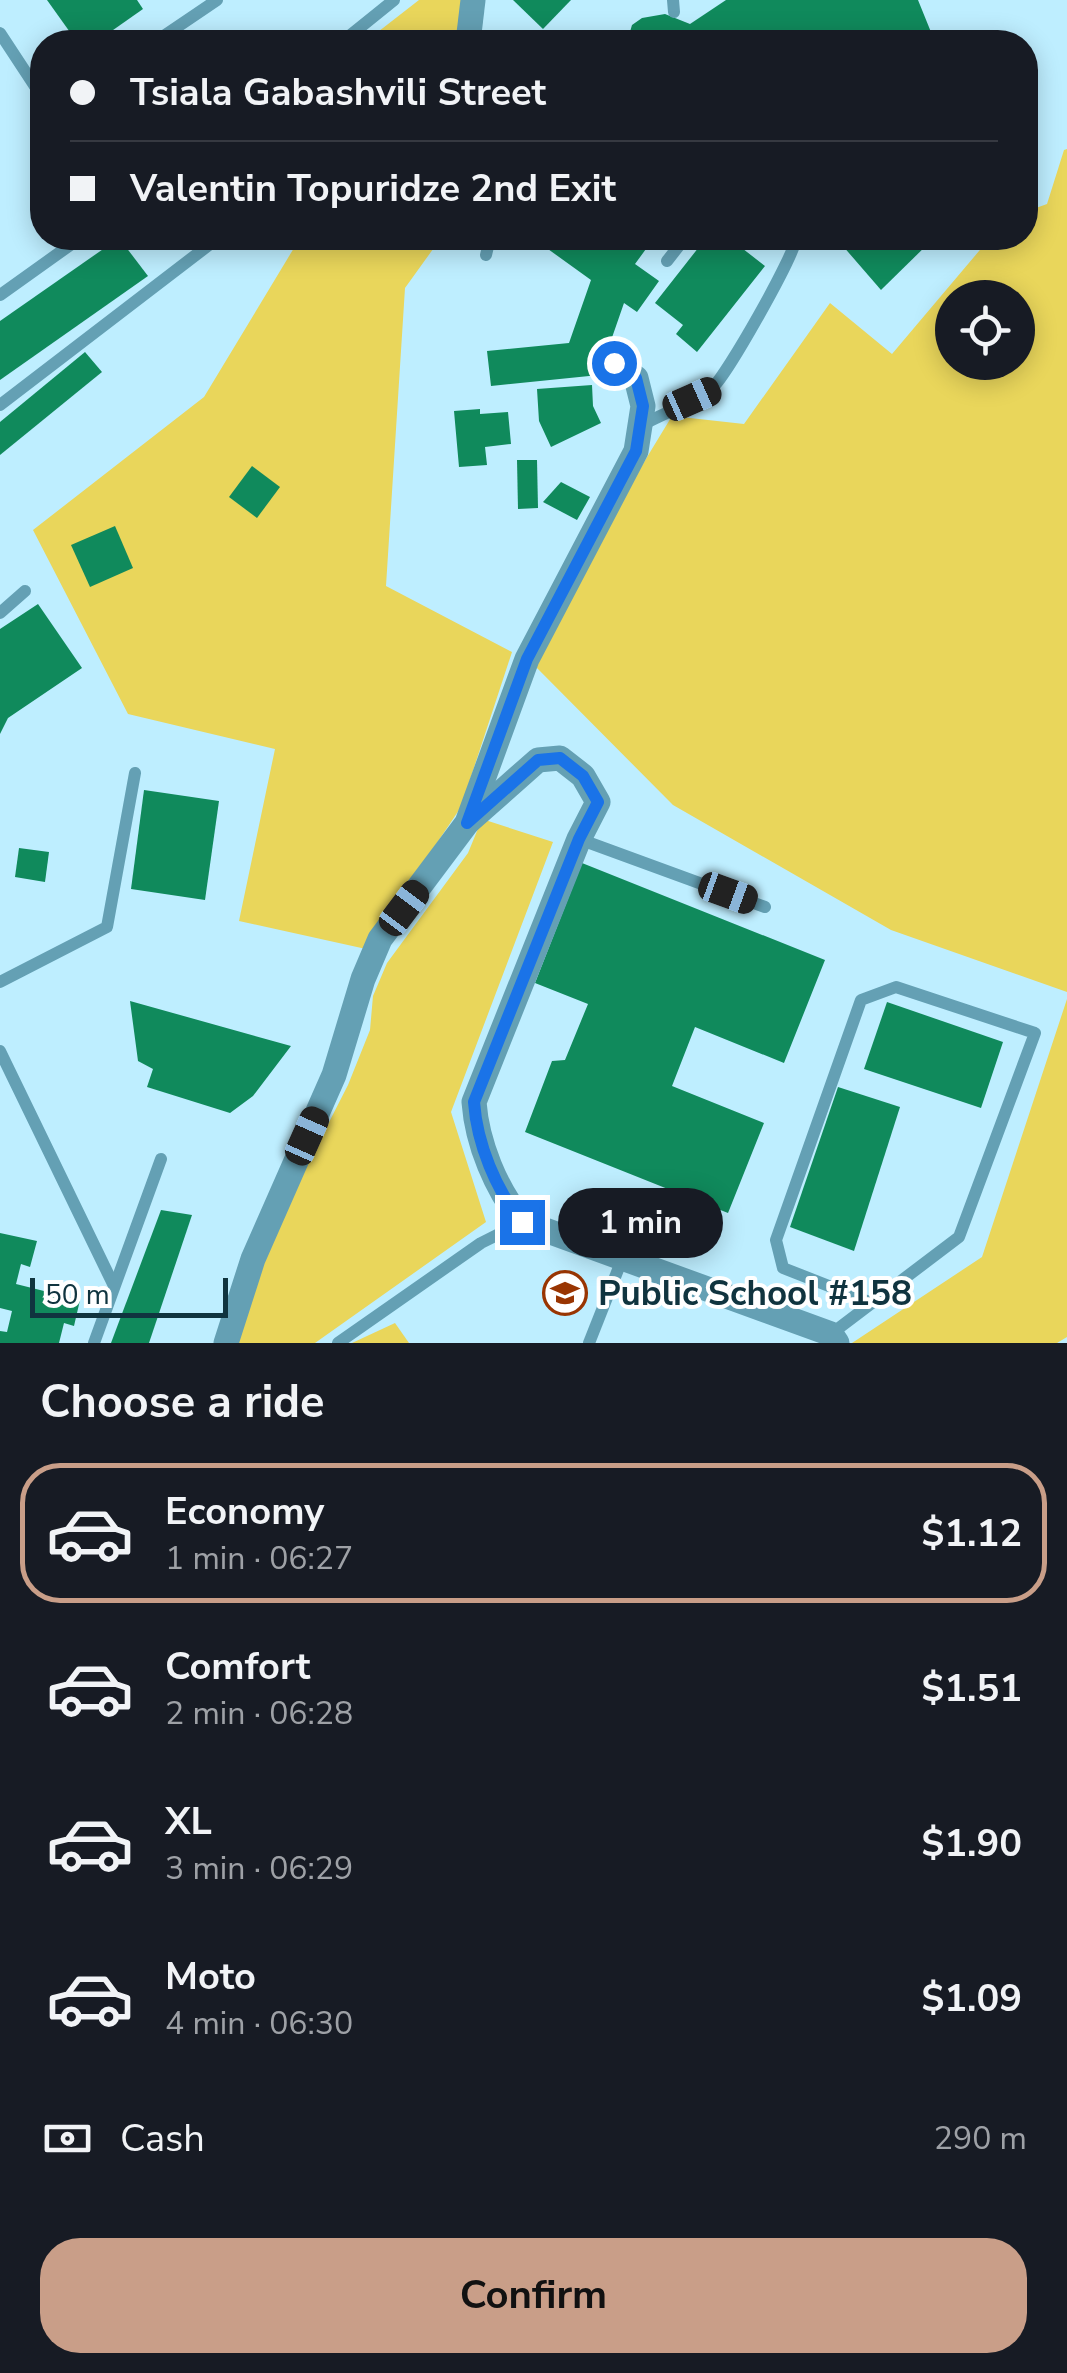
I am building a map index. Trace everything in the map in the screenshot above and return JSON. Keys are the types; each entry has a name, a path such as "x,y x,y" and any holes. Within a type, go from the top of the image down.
{"street":[{"path":"469,30 473,0"},
{"path":"467,823 527,659 636,451 643,406 636,378 614,363"},
{"path":"226,1343 253,1259 334,1075 363,979 380,939 467,823 538,760 560,758 583,776 598,802 579,839 474,1102 476,1132 510,1207 522,1222 592,1249 624,1256 834,1339"}],"lane":[{"path":"173,30 217,0"},
{"path":"357,30 394,0"},
{"path":"0,33 30,78"},
{"path":"0,295 63,250"},
{"path":"0,405 202,250"},
{"path":"486,255 487,250"},
{"path":"667,261 676,250"},
{"path":"640,426 711,390 726,375 794,250"},
{"path":"0,613 25,591"},
{"path":"0,982 107,927 135,773"},
{"path":"579,839 764,907"},
{"path":"834,1339 872,1303 959,1236 1035,1033 896,987 861,1000 776,1240 783,1268 872,1303"},
{"path":"0,1051 113,1284"},
{"path":"94,1343 160,1159"},
{"path":"338,1343 482,1242 522,1222"},
{"path":"589,1343 624,1256"}],"shaded area":[{"path":"419,0 469,0 460,30 380,30"},
{"path":"1067,149 1067,992 891,930 673,805 533,664 624,495 672,416 744,424 830,303 892,354 935,303 935,380 1035,380 1035,280 955,280 980,250 1038,250 1038,207 1047,204"},
{"path":"293,250 432,250 405,288 386,586 512,652 461,807 366,949 239,921 275,749 128,714 33,530 204,397"},
{"path":"482,819 553,842 451,1112 486,1222 315,1343 235,1343 278,1222 348,1085 370,1030 373,996 387,963 468,853"},
{"path":"1067,999 1067,1337 1057,1343 852,1343 982,1257"},
{"path":"395,1323 409,1343 352,1343"}],"building":[{"path":"47,0 137,0 143,9 113,30 68,30"},
{"path":"513,0 571,0 543,29"},
{"path":"726,0 918,0 930,30 631,30 642,18 665,14 690,24"},
{"path":"102,250 128,250 148,276 0,380 0,321"},
{"path":"549,250 645,250 635,264 659,281 637,312 624,303 599,375 491,386 487,351 569,343 591,280"},
{"path":"697,250 744,250 765,266 697,352 676,334 683,325 655,303"},
{"path":"846,250 922,250 881,290"},
{"path":"85,352 102,372 0,455 0,422"},
{"path":"592,385 593,406 601,423 551,447 539,421 537,389"},
{"path":"480,409 480,414 508,412 511,444 485,447 487,465 459,467 454,411"},
{"path":"517,460 537,460 538,508 518,509"},
{"path":"252,466 280,487 257,518 229,497"},
{"path":"561,482 590,497 577,520 543,502"},
{"path":"115,526 133,568 90,587 71,545"},
{"path":"38,604 82,668 8,718 0,734 0,629"},
{"path":"144,790 219,801 205,900 131,889"},
{"path":"19,848 49,852 45,882 15,877"},
{"path":"582,863 825,960 784,1063 695,1027 672,1086 764,1123 728,1213 525,1132 552,1061 565,1060 588,1004 535,983"},
{"path":"130,1001 291,1046 253,1096 230,1113 147,1087 153,1069 138,1061"},
{"path":"887,1002 1003,1042 981,1108 864,1069"},
{"path":"838,1087 900,1107 854,1251 790,1227"},
{"path":"161,1210 192,1215 149,1343 111,1343"},
{"path":"0,1233 37,1241 30,1267 21,1264 16,1284 80,1300 74,1326 64,1323 59,1343 0,1343 0,1331 7,1332 12,1311 0,1308"}],"place":[{"name":"Public School #158","path":"565,1293"}],"route":[{"path":"522,1222 510,1207 476,1132 474,1102 579,839 598,802 583,776 560,758 538,760 467,823 527,659 636,451 643,406 636,378 614,363"}]}
